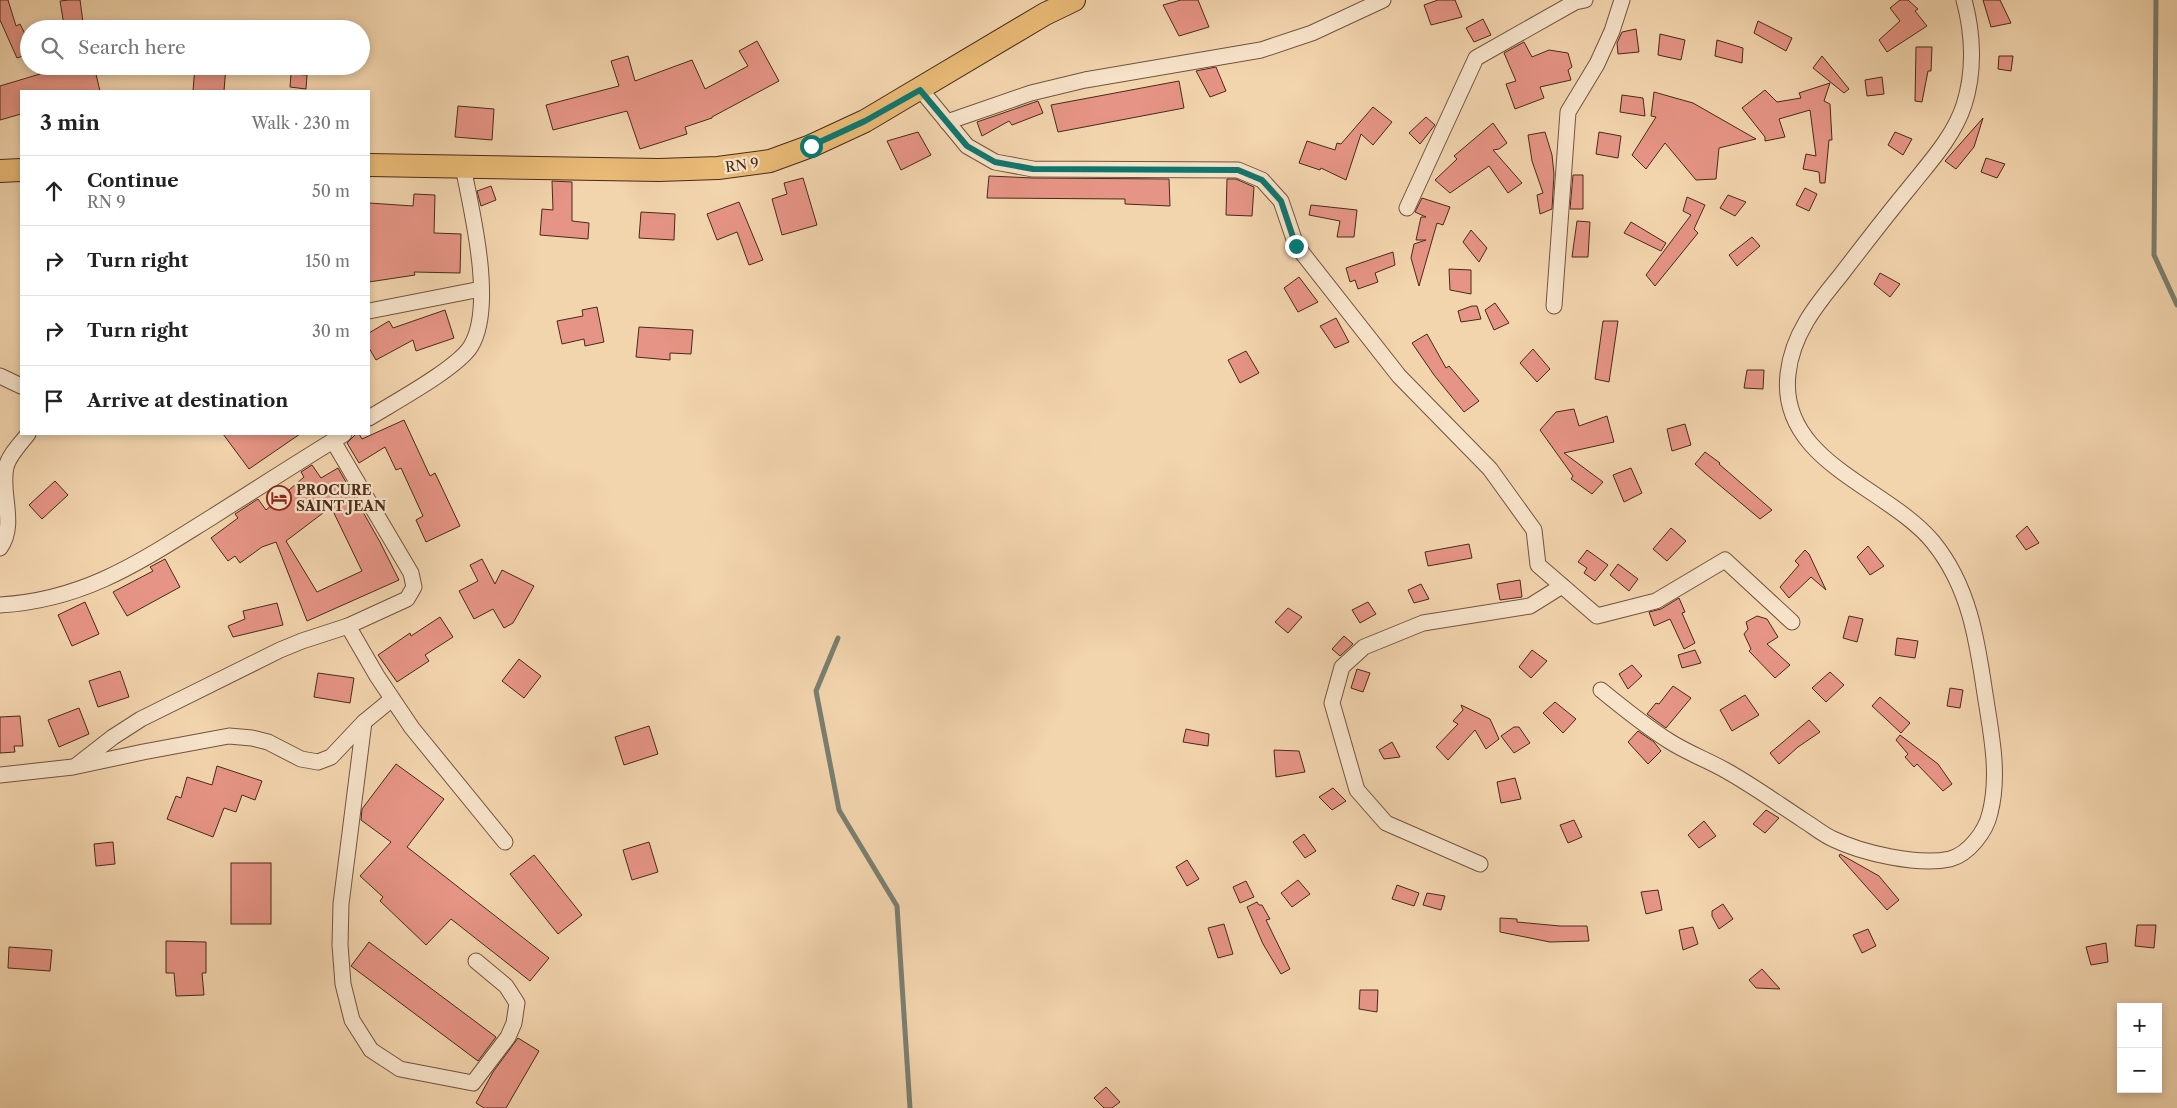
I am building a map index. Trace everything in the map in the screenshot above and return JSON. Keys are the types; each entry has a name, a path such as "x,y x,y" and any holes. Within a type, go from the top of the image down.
{"main road":[{"name":"RN 9","path":"370,165 659,170 718,168 770,161 811,146 856,125 920,90 1045,14 1074,0"},
{"path":"0,171 20,170"}],"street":[{"path":"946,122 1031,92 1085,80 1261,50 1312,33 1383,0"},
{"path":"1407,208 1476,58 1575,2 1585,0"},
{"path":"1554,306 1568,112 1596,64 1612,31 1622,0"},
{"path":"1601,690 1645,725 1672,743 1735,776 1831,838 1861,850 1902,858 1953,858 1976,841 1983,830 1990,816 1995,788 1992,740 1978,644 1969,608 1955,574 1932,540 1900,512 1837,469 1806,439 1790,410 1787,377 1794,344 1812,310 1944,143 1964,105 1972,61 1969,17 1964,0"},
{"path":"920,90 967,146 995,162 1033,169 1238,170 1262,180 1281,201 1296,246 1399,376 1490,469 1534,530 1538,565 1597,616 1656,601 1725,560 1792,622"},
{"path":"370,417 454,364 470,348 478,331 481,311 481,289 475,234 463,167"},
{"path":"370,311 481,289"},
{"path":"0,376 20,386"},
{"path":"0,548 3,544 8,520 5,487 6,466 27,435"},
{"path":"0,605 26,604 58,596 106,579 146,557 338,437 411,573 414,587 407,599 348,626 280,650 141,719 73,767"},
{"path":"1480,864 1386,823 1357,790 1332,703 1342,667 1364,647 1423,623 1530,606 1562,586"},
{"path":"348,626 392,699 438,761 505,842"},
{"path":"0,775 73,767 229,736 260,740 301,759 318,762 331,757 364,722 392,699"},
{"path":"364,722 341,904 340,945 342,984 352,1020 371,1050 400,1069 472,1083 508,1037 514,1023 517,1003 506,986 476,961"}],"building":[{"path":"0,0 8,0 16,26 20,24 20,57 17,58 0,20"},
{"path":"80,0 83,20 63,20 60,1"},
{"path":"1181,0 1198,0 1209,27 1179,36 1163,5"},
{"path":"1438,0 1455,0 1462,17 1431,25 1424,5"},
{"path":"1900,0 1908,0 1918,9 1915,11 1927,26 1887,52 1879,40 1900,21 1890,8"},
{"path":"1983,0 2000,0 2011,23 1991,27"},
{"path":"1483,19 1491,35 1474,42 1466,28"},
{"path":"1758,21 1792,38 1786,51 1754,33"},
{"path":"1636,29 1639,52 1618,54 1617,43 1622,32"},
{"path":"1660,34 1685,40 1681,60 1658,55"},
{"path":"1717,40 1743,48 1742,63 1715,56"},
{"path":"757,41 779,81 712,118 685,127 687,134 640,149 627,111 553,130 546,105 619,86 611,61 628,56 635,81 692,60 705,89 748,66 739,51"},
{"path":"1524,42 1532,57 1549,50 1568,53 1572,67 1568,70 1571,80 1540,87 1544,98 1515,109 1506,84 1516,81 1504,53"},
{"path":"1916,47 1932,47 1931,71 1928,71 1922,102 1915,101"},
{"path":"1822,56 1849,89 1844,93 1813,68"},
{"path":"1999,56 2013,56 2011,71 1998,69"},
{"path":"1216,67 1226,91 1210,97 1196,71"},
{"path":"37,75 96,75 100,90 20,90 20,114 0,120 0,86"},
{"path":"194,75 225,75 224,90 193,90"},
{"path":"291,75 307,75 306,89 290,87"},
{"path":"1882,77 1884,94 1867,96 1865,80"},
{"path":"1179,81 1184,108 1058,132 1051,105"},
{"path":"1830,83 1824,101 1830,104 1832,140 1829,140 1825,183 1820,183 1819,172 1803,169 1806,154 1816,156 1810,110 1779,119 1785,137 1765,141 1765,137 1742,108 1765,90 1777,102 1801,98 1799,93"},
{"path":"1654,92 1693,103 1756,139 1719,148 1716,179 1696,180 1665,143 1646,169 1632,155 1656,117 1651,116"},
{"path":"1622,95 1643,98 1645,116 1620,112"},
{"path":"1038,101 1043,113 1012,125 1009,121 982,136 977,122"},
{"path":"458,106 494,109 492,140 455,137"},
{"path":"1373,107 1392,122 1373,145 1361,134 1346,180 1321,168 1320,170 1299,163 1307,141 1335,150 1337,143 1341,144"},
{"path":"1426,117 1435,125 1420,144 1409,133"},
{"path":"1983,118 1974,147 1956,169 1945,161"},
{"path":"1493,123 1507,143 1499,149 1493,150 1522,183 1508,193 1489,166 1450,193 1435,180 1457,159 1454,156"},
{"path":"918,132 931,155 901,170 887,141"},
{"path":"1545,132 1552,155 1554,174 1552,209 1540,214 1537,195 1543,193 1532,161 1528,135"},
{"path":"1599,132 1621,136 1618,158 1596,154"},
{"path":"1895,132 1912,139 1903,155 1888,145"},
{"path":"1986,158 2005,164 1997,178 1981,172"},
{"path":"1573,175 1583,175 1583,209 1570,209"},
{"path":"989,176 1169,179 1170,206 1125,204 1125,199 987,198"},
{"path":"803,178 817,225 782,235 772,199 787,194 784,183"},
{"path":"1227,179 1236,179 1254,187 1252,216 1226,215"},
{"path":"552,181 572,182 572,221 589,223 588,239 540,235 542,209 553,210"},
{"path":"491,186 496,200 481,206 477,191"},
{"path":"1805,188 1817,194 1809,211 1796,205"},
{"path":"414,194 435,195 434,233 461,234 460,273 414,272 415,275 370,282 370,203 413,206"},
{"path":"1728,195 1746,202 1735,216 1720,208"},
{"path":"1687,197 1705,205 1694,229 1698,233 1655,286 1646,275 1691,215 1683,211"},
{"path":"1422,198 1450,207 1443,225 1437,223 1419,286 1411,258 1414,244 1426,240 1416,240 1421,217 1426,217 1415,212"},
{"path":"739,202 763,260 749,265 737,232 717,240 707,214"},
{"path":"1311,205 1357,210 1354,237 1337,237 1340,221 1309,215"},
{"path":"641,212 675,214 674,240 639,238"},
{"path":"1577,221 1590,222 1588,257 1572,257"},
{"path":"1631,222 1666,243 1661,251 1624,233"},
{"path":"1471,230 1487,248 1479,262 1463,242"},
{"path":"1752,237 1760,246 1737,266 1729,255"},
{"path":"1393,252 1395,265 1375,273 1378,282 1358,289 1355,280 1350,282 1346,268"},
{"path":"1449,269 1471,270 1471,294 1450,290"},
{"path":"1880,273 1900,284 1890,297 1874,284"},
{"path":"1299,277 1318,302 1298,312 1284,288"},
{"path":"1495,303 1509,323 1494,330 1485,310"},
{"path":"1477,306 1481,319 1461,322 1458,311"},
{"path":"597,307 604,342 585,346 584,339 562,344 557,321 583,316 582,310"},
{"path":"445,310 454,338 416,351 413,340 376,360 370,350 370,332 389,321 393,328"},
{"path":"1336,318 1349,342 1335,348 1320,326"},
{"path":"1603,321 1618,321 1609,382 1595,379"},
{"path":"639,327 693,330 691,354 670,353 670,360 636,357"},
{"path":"1427,334 1446,368 1449,366 1479,401 1464,412 1434,375 1412,343"},
{"path":"1533,349 1550,369 1537,382 1520,363"},
{"path":"1246,351 1259,373 1240,383 1228,360"},
{"path":"1747,370 1764,370 1763,389 1744,388"},
{"path":"1574,409 1579,426 1607,416 1614,442 1564,453 1603,482 1592,494 1571,479 1573,476 1540,430 1556,412"},
{"path":"404,420 430,476 435,473 460,526 426,542 416,520 423,516 401,468 396,470 385,447 359,463 347,443 355,435 360,435 362,439"},
{"path":"1685,424 1691,445 1672,451 1667,429"},
{"path":"224,435 299,435 249,469"},
{"path":"1705,452 1720,463 1772,510 1760,519 1705,473 1695,464"},
{"path":"312,465 321,478 338,468 399,580 307,621 276,542 262,547 240,563 235,556 228,561 211,538 238,518 235,514 258,499 266,510 304,477 301,472","holes":["331,507 362,571 317,592 286,541"]},
{"path":"1631,468 1642,493 1624,502 1613,475"},
{"path":"55,481 68,495 42,519 29,505"},
{"path":"2027,526 2039,543 2026,550 2016,536"},
{"path":"1671,528 1686,541 1667,561 1653,549"},
{"path":"1469,544 1472,558 1428,566 1425,552"},
{"path":"1868,546 1884,566 1870,575 1857,557"},
{"path":"1587,550 1608,565 1595,581 1584,573 1587,568 1578,562"},
{"path":"1805,550 1809,554 1826,590 1811,577 1789,598 1780,587 1799,565 1795,561"},
{"path":"165,559 180,587 127,616 113,592 153,571 150,567"},
{"path":"482,559 495,584 502,570 534,586 513,623 504,628 493,609 474,619 459,591 478,581 470,565"},
{"path":"1618,564 1638,579 1629,591 1610,575"},
{"path":"1520,580 1522,597 1500,600 1497,584"},
{"path":"1421,584 1429,599 1414,603 1408,590"},
{"path":"1679,598 1685,612 1682,613 1695,643 1684,649 1670,619 1654,626 1649,612 1661,609"},
{"path":"85,602 99,634 72,646 58,615"},
{"path":"1368,602 1376,614 1360,623 1352,610"},
{"path":"277,603 283,625 233,637 228,626 245,619 243,611"},
{"path":"1288,608 1302,617 1288,633 1275,622"},
{"path":"1757,616 1767,619 1778,637 1767,644 1790,665 1775,678 1749,651 1751,649 1744,634 1748,629 1746,622"},
{"path":"1849,616 1863,619 1857,642 1843,638"},
{"path":"440,617 453,637 425,655 429,661 397,682 378,655 410,633 411,636"},
{"path":"1344,636 1353,644 1340,656 1332,649"},
{"path":"1897,638 1918,641 1915,658 1895,655"},
{"path":"1532,650 1547,661 1531,678 1519,667"},
{"path":"1695,650 1701,663 1682,668 1678,655"},
{"path":"519,659 541,676 524,698 502,681"},
{"path":"1632,665 1642,676 1628,689 1619,674"},
{"path":"1357,669 1370,673 1363,692 1351,688"},
{"path":"120,671 129,697 98,707 89,681"},
{"path":"1830,672 1844,685 1826,702 1812,688"},
{"path":"318,673 354,678 350,703 314,697"},
{"path":"1673,686 1691,698 1666,728 1647,714 1656,703 1659,704"},
{"path":"1950,688 1963,690 1960,708 1947,706"},
{"path":"1745,695 1759,715 1732,731 1720,710"},
{"path":"1880,697 1910,723 1901,733 1872,706"},
{"path":"1555,702 1576,719 1563,733 1543,713"},
{"path":"1461,705 1490,719 1499,739 1486,749 1475,730 1448,760 1436,747 1458,724 1453,721 1463,710"},
{"path":"79,708 89,734 59,747 48,720"},
{"path":"20,716 23,746 14,746 15,752 0,753 0,717"},
{"path":"1809,720 1820,732 1798,747 1779,764 1770,753"},
{"path":"649,726 658,754 624,765 615,737"},
{"path":"1514,727 1519,727 1530,743 1514,753 1501,736"},
{"path":"1186,729 1209,734 1208,746 1183,742"},
{"path":"1638,731 1654,742 1661,751 1648,764 1628,742"},
{"path":"1900,735 1938,764 1952,784 1943,791 1917,764 1914,767 1905,757 1908,754 1896,740"},
{"path":"1392,742 1400,757 1384,759 1379,750"},
{"path":"1274,750 1299,751 1305,772 1276,777"},
{"path":"396,764 444,799 407,847 549,958 530,981 451,919 426,945 380,901 383,897 360,876 391,842 361,820 362,809"},
{"path":"217,766 262,781 255,800 242,795 236,812 224,808 213,837 167,819 176,796 181,798 187,777 212,785"},
{"path":"1515,778 1521,799 1501,803 1497,782"},
{"path":"1333,788 1346,801 1332,810 1319,797"},
{"path":"1766,810 1779,818 1765,833 1753,824"},
{"path":"1574,820 1582,837 1568,843 1560,825"},
{"path":"1704,821 1716,836 1699,848 1688,835"},
{"path":"1304,834 1316,851 1305,858 1293,842"},
{"path":"113,842 115,864 96,866 94,844"},
{"path":"649,842 658,872 632,880 623,850"},
{"path":"1840,854 1879,876 1899,900 1887,910 1839,856"},
{"path":"534,855 582,915 558,934 510,874"},
{"path":"1187,860 1199,879 1187,886 1176,867"},
{"path":"231,863 271,863 271,924 231,924"},
{"path":"1298,880 1310,894 1292,907 1281,893"},
{"path":"1246,881 1254,897 1240,903 1233,887"},
{"path":"1397,885 1419,893 1414,906 1392,899"},
{"path":"1658,890 1662,910 1646,914 1641,892"},
{"path":"1427,893 1445,896 1441,910 1423,905"},
{"path":"1257,902 1259,905 1262,905 1270,919 1266,920 1290,969 1281,974 1263,944 1247,907"},
{"path":"1723,904 1733,919 1719,929 1712,916 1712,911"},
{"path":"1500,918 1517,919 1517,922 1560,926 1587,926 1589,941 1550,942 1500,932"},
{"path":"1224,924 1233,954 1218,958 1208,928"},
{"path":"2137,925 2156,925 2154,948 2135,946"},
{"path":"1693,927 1698,944 1683,950 1679,930"},
{"path":"1868,929 1876,946 1862,953 1853,935"},
{"path":"166,941 206,942 206,973 202,973 204,995 176,996 174,973 166,973"},
{"path":"369,942 496,1037 478,1061 351,966"},
{"path":"2106,943 2108,962 2091,965 2086,947"},
{"path":"9,947 52,950 50,971 8,968"},
{"path":"1762,969 1780,989 1756,988 1749,980"},
{"path":"1360,990 1378,990 1377,1012 1359,1009"},
{"path":"518,1038 539,1051 506,1108 484,1108 476,1103 493,1072"},
{"path":"1106,1087 1120,1102 1112,1108 1104,1108 1094,1098"}],"waterway":[{"path":"2156,0 2154,255 2177,305"},
{"path":"838,638 816,691 839,810 897,906 910,1108"}],"place":[{"name":"PROCURE SAINT JEAN","path":"279,498"}],"route":[{"path":"811,146 865,121 920,90 967,146 995,162 1033,169 1238,170 1262,180 1281,201 1296,246"}]}
